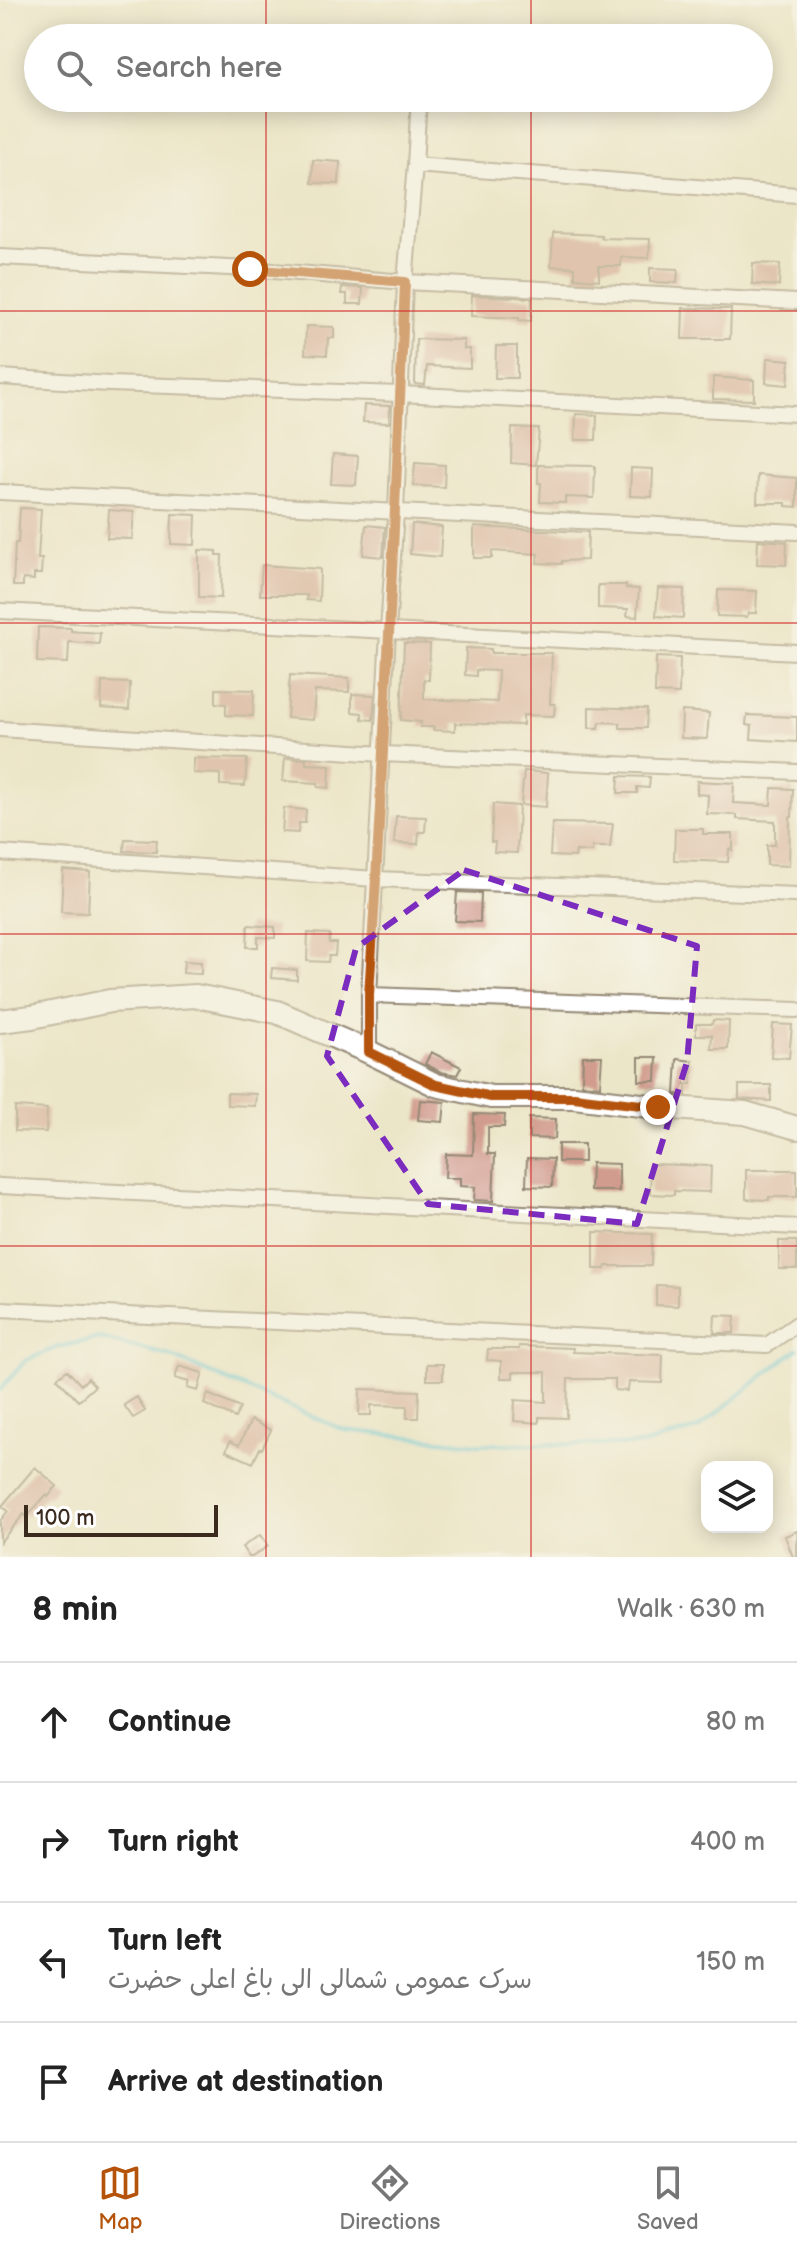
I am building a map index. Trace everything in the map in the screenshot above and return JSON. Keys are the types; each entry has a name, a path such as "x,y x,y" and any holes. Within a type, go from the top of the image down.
{"street":[{"path":"369,1052 369,995 396,512 405,282 418,112"},
{"path":"415,165 797,195"},
{"path":"0,257 797,302"},
{"path":"0,377 797,414"},
{"path":"0,492 797,532"},
{"path":"0,611 797,652"},
{"path":"0,729 383,754 797,772"},
{"path":"0,853 376,879 797,895"},
{"path":"369,995 797,1010"},
{"path":"0,1021 110,1001 196,996 277,1012 436,1085 491,1097 574,1097 745,1113 797,1128"},
{"path":"0,1186 797,1227"},
{"path":"0,1309 767,1345 797,1324"}],"highlighted area":[{"path":"464,870 697,946 687,1062 637,1224 428,1204 327,1056 356,948"}],"building":[{"path":"313,160 340,162 339,184 312,183"},
{"path":"553,233 650,239 649,258 621,257 621,266 599,266 599,280 575,278 575,267 551,266"},
{"path":"753,263 780,264 779,286 752,284"},
{"path":"650,268 678,269 677,283 650,282"},
{"path":"342,287 363,288 362,304 347,304 347,294 341,294"},
{"path":"472,295 532,298 531,321 471,316"},
{"path":"683,308 731,309 730,339 682,339"},
{"path":"306,326 334,327 334,338 328,338 327,355 305,354"},
{"path":"416,339 464,340 464,349 470,349 470,368 427,366 425,385 415,384"},
{"path":"496,346 517,346 517,378 495,378"},
{"path":"767,358 790,360 788,385 766,383"},
{"path":"713,377 754,380 754,400 713,399"},
{"path":"364,405 390,406 389,423 363,422"},
{"path":"576,414 597,415 596,440 575,440"},
{"path":"512,428 539,429 536,465 511,463"},
{"path":"333,454 358,456 356,485 331,484"},
{"path":"415,463 445,465 444,487 413,486"},
{"path":"538,465 595,466 594,498 565,497 565,503 540,502"},
{"path":"631,468 653,469 652,497 630,496"},
{"path":"758,475 797,478 797,507 786,506 786,503 757,503"},
{"path":"20,508 41,509 38,559 42,559 41,574 34,574 34,580 23,579 23,586 13,586 15,543 18,543"},
{"path":"109,510 134,512 132,539 107,538"},
{"path":"172,514 196,515 195,545 171,544"},
{"path":"412,524 442,527 440,557 410,554"},
{"path":"366,525 385,527 383,557 363,555"},
{"path":"474,527 588,532 587,560 562,561 561,564 537,563 538,554 492,551 492,558 474,558"},
{"path":"758,540 787,542 786,565 757,564"},
{"path":"199,550 217,551 217,555 222,555 221,598 199,597"},
{"path":"262,565 320,569 319,601 306,600 307,595 260,595"},
{"path":"598,585 626,585 626,588 639,589 637,617 627,616 628,609 598,608"},
{"path":"658,588 684,589 683,618 656,616"},
{"path":"718,590 757,591 756,613 748,613 747,617 717,616"},
{"path":"38,627 100,633 99,644 69,642 68,663 37,662"},
{"path":"404,643 430,644 429,680 424,680 424,699 497,702 498,671 476,670 476,676 465,675 466,648 491,649 491,653 552,653 550,704 555,704 554,716 523,715 523,725 455,723 455,731 433,730 434,727 420,727 421,722 401,720"},
{"path":"656,657 680,658 679,694 655,693"},
{"path":"290,675 349,678 349,692 315,691 313,720 287,718"},
{"path":"102,682 130,683 129,710 101,708"},
{"path":"216,689 254,690 253,716 226,715 226,704 216,703"},
{"path":"352,694 375,695 373,720 362,719 362,713 352,712"},
{"path":"589,707 647,709 646,728 620,728 620,723 600,722 599,728 589,728"},
{"path":"682,711 709,713 707,739 681,738"},
{"path":"747,715 797,717 797,742 751,739 752,726 746,725"},
{"path":"193,758 247,759 245,786 220,785 220,774 193,773"},
{"path":"285,758 306,759 306,764 330,765 329,788 318,787 318,783 283,781"},
{"path":"524,771 548,773 546,807 521,805"},
{"path":"619,776 650,777 649,788 637,787 637,793 618,793"},
{"path":"697,781 734,783 733,803 771,805 772,788 793,789 789,866 767,865 767,845 775,845 775,821 707,814 708,795 697,794"},
{"path":"493,804 519,806 517,853 494,852 495,842 491,842"},
{"path":"284,808 306,810 305,823 299,823 298,833 282,832"},
{"path":"396,816 426,817 425,832 419,832 418,844 394,843"},
{"path":"552,823 613,824 610,847 592,847 592,852 576,851 575,857 550,856"},
{"path":"675,829 703,829 703,834 733,834 733,850 729,849 728,862 674,860"},
{"path":"125,839 157,840 156,852 124,851"},
{"path":"63,870 90,872 88,913 61,912"},
{"path":"457,892 481,893 480,922 455,921"},
{"path":"248,925 275,927 275,938 258,937 258,947 247,947"},
{"path":"308,933 330,934 329,943 336,943 335,956 329,956 328,962 307,961"},
{"path":"184,961 201,962 201,974 183,973"},
{"path":"272,968 297,970 297,980 271,978"},
{"path":"713,1020 729,1021 728,1049 711,1049 712,1035 696,1035 696,1024 712,1024"},
{"path":"773,1024 792,1025 789,1058 771,1057"},
{"path":"431,1052 461,1067 457,1075 425,1064"},
{"path":"583,1056 602,1056 600,1086 582,1084"},
{"path":"639,1057 657,1057 656,1081 639,1081"},
{"path":"677,1059 693,1061 691,1084 686,1084 686,1095 675,1094"},
{"path":"739,1085 771,1085 771,1101 739,1099"},
{"path":"227,1093 256,1094 255,1106 227,1105"},
{"path":"420,1100 445,1102 443,1122 418,1120"},
{"path":"15,1107 47,1109 46,1132 15,1131"},
{"path":"474,1114 505,1115 504,1127 488,1127 488,1154 495,1154 493,1201 474,1200 475,1187 460,1186 460,1178 445,1178 446,1154 473,1155"},
{"path":"529,1118 556,1119 555,1139 529,1138"},
{"path":"558,1144 584,1144 584,1162 558,1162"},
{"path":"527,1158 553,1159 552,1187 526,1186"},
{"path":"591,1163 619,1164 619,1191 590,1191"},
{"path":"651,1164 711,1166 710,1192 650,1194"},
{"path":"746,1170 797,1170 797,1197 746,1199"},
{"path":"594,1232 652,1234 651,1266 594,1269"},
{"path":"779,1241 797,1241 797,1269 779,1269"},
{"path":"656,1285 678,1286 678,1306 656,1305"},
{"path":"715,1315 735,1316 734,1333 714,1333"},
{"path":"519,1346 573,1348 573,1352 663,1355 662,1383 629,1382 628,1391 615,1390 615,1379 568,1379 567,1418 539,1417 539,1423 514,1421 515,1400 546,1402 546,1372 513,1372 513,1378 501,1378 501,1361 487,1360 488,1349 519,1349"},
{"path":"427,1364 443,1364 443,1380 427,1380"},
{"path":"179,1366 203,1373 198,1391 187,1388 189,1382 175,1378"},
{"path":"67,1370 81,1385 88,1378 95,1386 78,1401 57,1378"},
{"path":"360,1389 419,1391 418,1418 407,1418 407,1406 371,1405 371,1415 359,1415"},
{"path":"208,1394 240,1408 235,1418 204,1404"},
{"path":"137,1397 145,1411 133,1418 124,1405"},
{"path":"251,1420 271,1430 253,1463 226,1451 230,1441 239,1445"},
{"path":"35,1467 57,1486 27,1517 24,1514 0,1542 0,1521 8,1511 2,1506"},
{"path":"797,1531 797,1557 793,1557 785,1536"},
{"path":"260,1535 268,1546 249,1557 242,1547"}],"waterway":[{"path":"0,1390 25,1361 58,1347 100,1338 170,1356 344,1430 478,1444 642,1445 697,1429 797,1349"}],"route":[{"path":"250,269 405,282 396,512 369,995 369,1052 436,1085 491,1097 574,1097 658,1107"}]}
